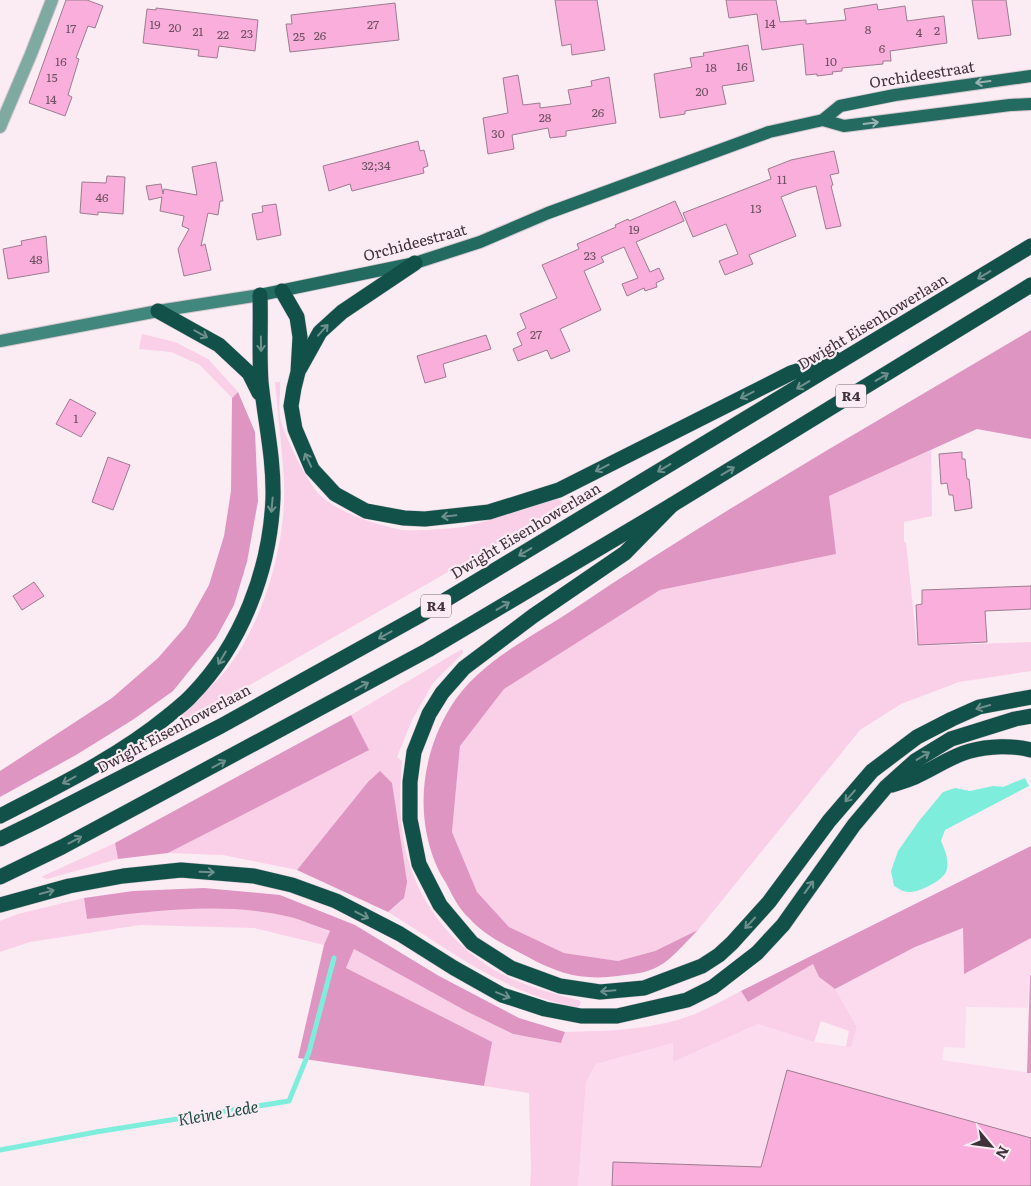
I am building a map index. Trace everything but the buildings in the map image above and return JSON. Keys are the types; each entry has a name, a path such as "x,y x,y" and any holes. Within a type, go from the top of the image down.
{"highway":[{"name":"Dwight Eisenhowerlaan","path":"0,838 35,822 221,726 419,616 1028,248"},
{"path":"298,372 320,332 342,312 415,263"},
{"name":"R4","path":"0,877 70,842 428,650 672,505 1031,286"},
{"path":"282,291 297,317 300,337 298,372 291,406 295,429 312,469 335,494 366,511 404,518 426,519 489,512 559,490 791,373 860,351"},
{"path":"0,816 71,779 146,734 191,697 218,664 239,629 257,587 269,536 273,498 272,450 261,381 260,295"},
{"path":"158,311 219,345 249,373 266,407"},
{"path":"672,505 625,553 533,616 464,668 442,693 430,714 414,752 410,782 410,820 420,864 440,905 472,943 510,968 560,986 600,992 644,988 702,966 719,955 732,943 769,902 829,821 872,771 917,737 952,719 979,707 1031,697"},
{"path":"0,905 69,886 123,876 181,870 254,876 292,884 336,901 400,934 502,995 545,1009 581,1016 617,1016 687,1000 712,987 757,953 783,925 854,825 886,787 915,761 951,740 1015,719 1031,716"},
{"path":"886,787 916,777 942,762 969,751 997,748 1024,748 1031,750"}],"main road":[{"name":"Orchideestraat","path":"260,295 415,263 480,242 548,213 769,132 823,120 840,106 895,95 1031,76"},
{"name":"Orchideestraat","path":"823,120 844,126 1031,104"}],"street":[{"path":"0,125 32,54 52,0"},
{"name":"Orchideestraat","path":"0,341 158,311 260,295"}],"shaded area":[{"path":"1031,330 1031,439 977,429 829,496 836,554 660,590 504,689 460,746 452,832 477,892 509,927 564,953 618,961 655,951 698,930 668,960 655,968 611,977 587,977 552,969 504,945 475,924 459,906 436,865 425,823 424,784 433,744 440,726 461,692 475,677 506,652 686,536"},
{"path":"142,334 175,342 208,359 238,392 232,398 200,365 171,352 139,349"},
{"path":"275,382 280,382 279,413 282,425 291,447 310,482 316,491 329,503 349,513 394,528 425,530 467,526 559,499 562,502 562,507 183,723 179,716 221,675 244,643 255,622 272,575 282,527 284,503 284,481"},
{"path":"238,392 255,432 258,501 247,562 234,605 216,638 173,691 134,719 76,755 0,797 0,771 112,698 158,658 186,626 209,585 224,536 231,491 232,398"},
{"path":"931,450 932,516 904,522 904,542 906,542 917,646 1031,642 1031,671 959,682 901,704 860,730 698,930 655,951 618,961 564,953 509,927 477,892 452,832 460,746 504,689 660,590 835,554 829,496"},
{"path":"462,649 463,653 433,683 412,720 397,757 402,761 400,787 401,814 406,854 417,884 426,901 449,933 463,947 478,959 512,979 581,1001 579,1007 528,993 503,982 388,912 404,896 404,871 395,837 373,777 297,870 223,855 168,853 368,750 351,715"},
{"path":"351,715 369,750 168,853 118,859 115,843"},
{"path":"380,771 392,783 407,882 404,898 388,912 297,870 368,782"},
{"path":"1025,778 1029,786 945,830 941,841 946,856 947,868 940,879 935,883 912,892 904,891 894,886 891,871 898,851 943,792 955,788 970,791 993,786 1003,787"},
{"path":"115,843 118,859 47,879 41,877"},
{"path":"1031,846 1031,938 964,974 963,928 915,947 835,989 819,977 813,964 748,1002 741,991"},
{"path":"204,888 280,895 355,925 439,976 519,1018 565,1032 561,1043 513,1034 466,1011 354,949 346,968 492,1042 484,1086 298,1058 324,945 330,931 290,917 239,909 188,909 87,919 84,898 133,891"},
{"path":"84,898 87,919 163,910 240,909 295,918 330,932 324,945 254,928 140,925 30,942 0,952 0,921 18,914"},
{"path":"963,928 964,973 1031,938 1031,975 1029,975 1028,1008 966,1007 965,1048 944,1047 942,1060 1031,1073 1031,1186 578,1186 586,1082 596,1064 673,1043 673,1062 758,1024 814,1042 851,1047 857,1027 835,989 915,947"},
{"path":"354,949 461,1008 513,1034 561,1043 565,1032 631,1029 679,1019 695,1014 741,991 748,1002 813,964 819,977 835,989 857,1027 851,1047 846,1047 849,1031 821,1021 814,1042 758,1024 673,1062 673,1043 596,1064 586,1082 578,1186 530,1186 529,1093 484,1086 491,1042 346,968"},
{"path":"1030,975 1031,1073 1027,1073"}],"waterway":[{"name":"Kleine Lede","path":"0,1150 96,1132 289,1101 309,1052 334,958"}]}
